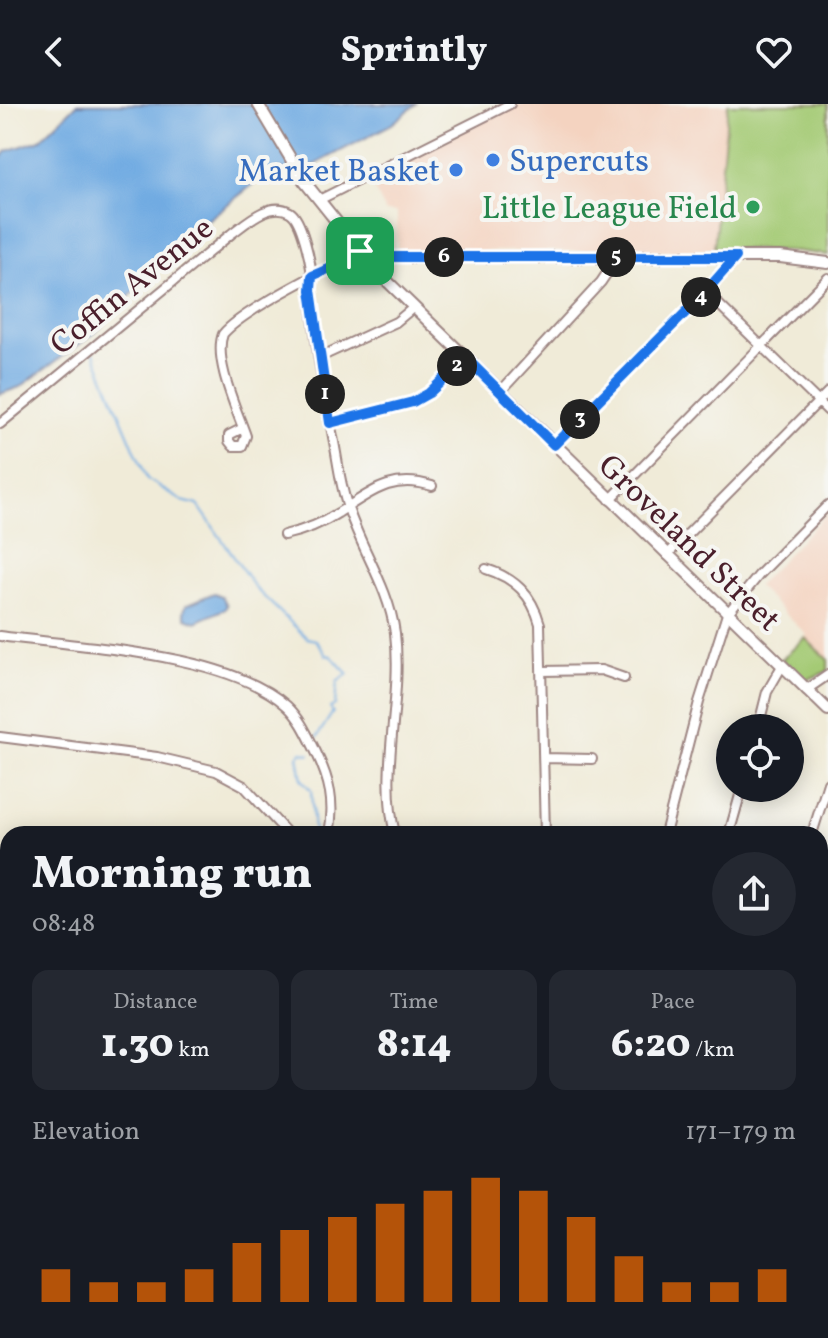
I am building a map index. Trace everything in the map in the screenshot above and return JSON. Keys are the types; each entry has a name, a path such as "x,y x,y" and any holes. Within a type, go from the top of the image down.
{"main road":[{"name":"Groveland Street","path":"258,104 304,181 360,251 610,500 828,710"},
{"path":"360,251 386,257 780,257 828,263"}],"street":[{"path":"319,200 510,104"},
{"name":"Coffin Avenue","path":"0,424 245,224 268,210 290,212 299,221 312,276"},
{"path":"243,428 222,363 220,345 223,334 312,276 349,260 360,251"},
{"path":"500,392 601,282 607,273 609,257"},
{"path":"554,445 706,292 736,257"},
{"path":"312,276 311,290 330,423 348,507 386,597 394,630 396,648 389,801 394,826"},
{"path":"610,500 828,278"},
{"path":"706,292 828,411"},
{"path":"320,357 396,322 414,307"},
{"path":"330,423 413,402 429,393 466,358"},
{"path":"667,555 828,392"},
{"path":"284,535 335,515 375,488 414,482 432,486"},
{"path":"667,826 699,702 727,614 751,584 828,505"},
{"path":"486,569 519,585 533,605 541,633 545,826"},
{"path":"0,636 169,659 239,678 270,694 300,721 326,773 333,804 330,826"},
{"path":"762,714 767,692 782,666"},
{"path":"542,671 601,670 624,678"},
{"path":"806,690 828,675"},
{"path":"0,737 157,757 216,771 244,786 281,826"},
{"path":"544,758 592,759"},
{"path":"815,826 828,783"},
{"path":"731,826 738,802"}],"shaded area":[{"path":"519,104 728,104 714,248 700,251 397,251 397,212 386,212 370,181 388,168"},
{"path":"828,512 828,660 757,586"}],"green space":[{"path":"728,104 828,104 828,255 714,248"},
{"path":"805,638 828,660 828,671 804,681 782,659"}],"water":[{"path":"77,104 416,104 392,124 303,171 273,169 183,239 95,333 20,387 0,394 0,159 7,151 40,140"},
{"path":"214,593 222,596 227,605 225,609 196,622 186,618 186,605"}],"waterway":[{"path":"94,353 147,479 182,501 198,505 256,589 307,638 316,640 326,655 331,656 348,674 337,682 335,705 330,708 333,712 315,740"},
{"path":"310,754 302,752 298,756 302,780 311,790 313,826"}],"place":[{"name":"Supercuts","path":"493,160"},
{"name":"Market Basket","path":"456,170"},
{"name":"Little League Field","path":"753,207"}],"route":[{"path":"360,251 386,257 736,257 699,299 554,445 466,358 429,393 413,402 330,423 311,290 312,276 349,260 360,251"}]}
